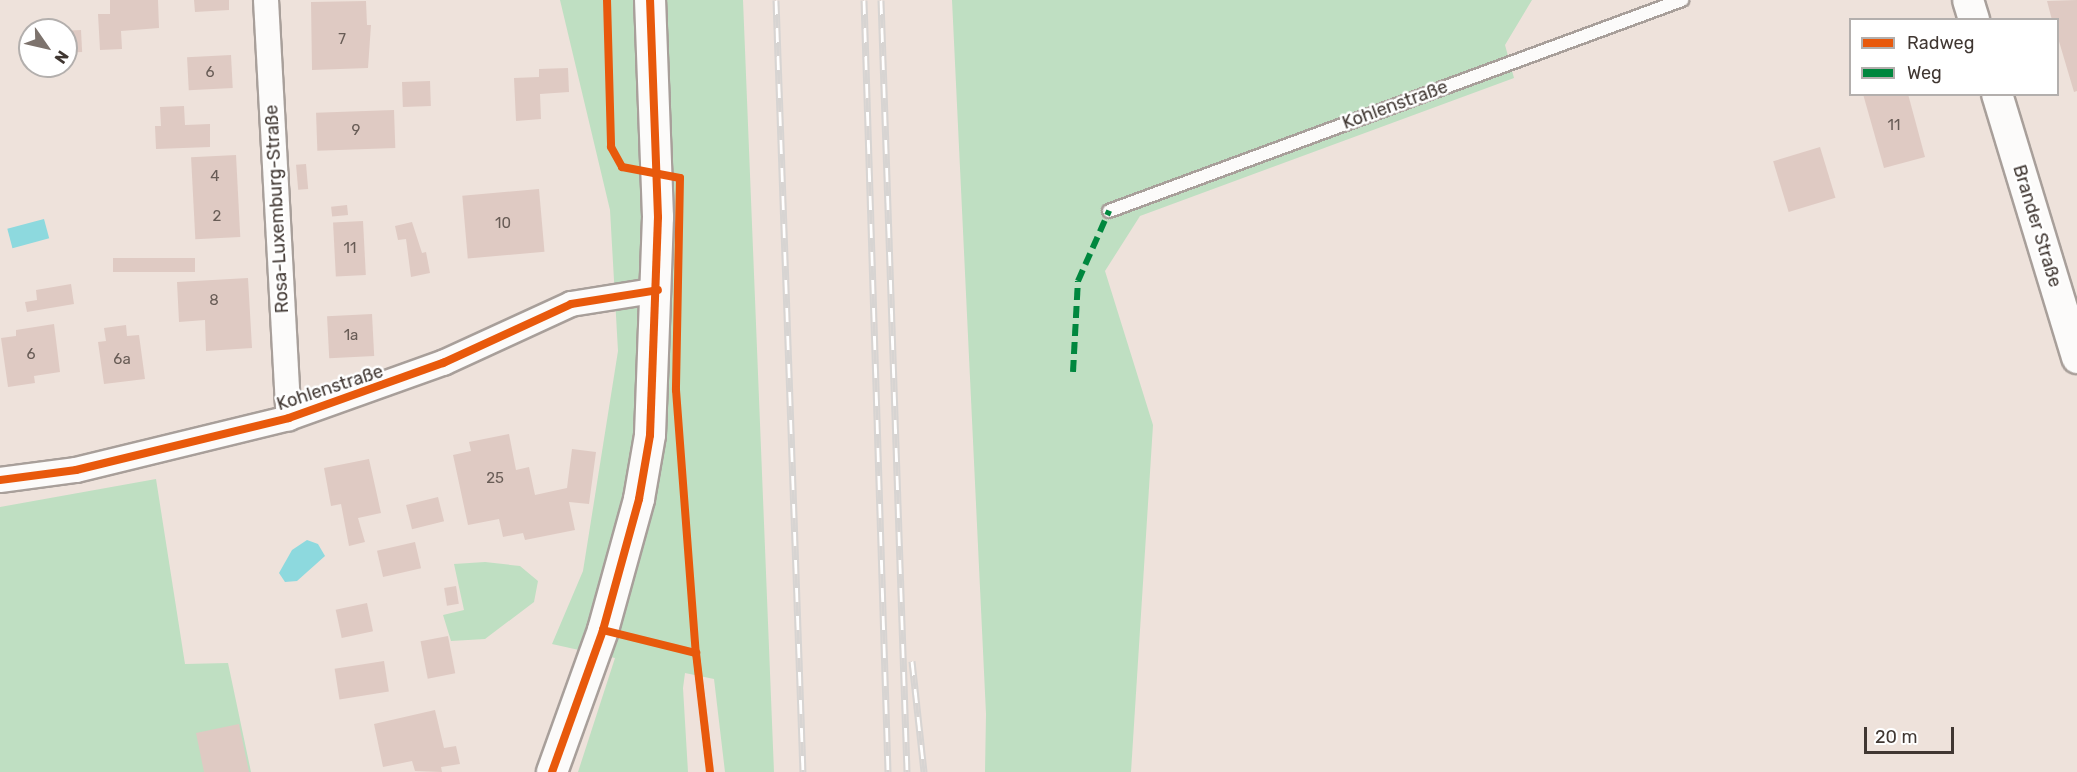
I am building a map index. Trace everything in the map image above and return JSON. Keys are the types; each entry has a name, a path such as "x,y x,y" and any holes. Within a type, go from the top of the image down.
{"street":[{"name":"Rosa-Luxemburg-Straße","path":"266,0 289,418"},
{"path":"552,772 600,639 639,499 650,435 658,290 650,0"},
{"path":"1968,0 1973,18"},
{"name":"Brander Straße","path":"1997,96 2077,358"},
{"name":"Kohlenstraße","path":"0,480 76,470 289,418 443,363 571,304 658,290"}],"lane":[{"name":"Kohlenstraße","path":"1109,211 1682,0"}],"green space":[{"path":"560,0 743,0 774,772 725,772 714,679 685,673 683,688 688,772 578,772 615,658 552,644 583,571 618,351 610,210"},
{"path":"952,0 1532,0 1505,45 1514,78 1140,216 1105,271 1153,425 1131,772 985,772 986,714"},
{"path":"156,479 185,664 228,663 251,772 0,772 0,507"},
{"path":"485,562 520,566 538,581 534,602 485,639 451,641 443,615 464,610 454,564"}],"water":[{"path":"44,219 49,238 12,248 7,229"},
{"path":"307,540 318,544 325,556 297,581 285,582 279,573 292,550"}],"building":[{"path":"110,0 158,0 159,28 121,31 122,49 100,50 98,14 110,14"},
{"path":"194,0 229,0 229,10 195,12"},
{"path":"2077,0 2077,91 2074,92 2059,41 2059,18 2051,18 2047,1"},
{"path":"366,1 367,25 371,25 368,68 312,70 311,2"},
{"path":"78,30 81,30 82,52 78,52"},
{"path":"231,55 233,88 189,90 187,57"},
{"path":"568,68 569,92 540,94 541,119 516,121 514,78 539,77 539,69"},
{"path":"430,81 431,106 403,107 402,82"},
{"path":"1864,96 1909,96 1925,157 1884,168"},
{"path":"184,106 185,125 210,124 210,147 156,149 155,126 161,126 160,107"},
{"path":"394,110 395,148 317,151 316,113"},
{"path":"1820,147 1835,198 1789,212 1773,161"},
{"path":"236,155 240,237 195,239 191,157"},
{"path":"306,164 308,189 298,190 296,165"},
{"path":"539,189 544,252 468,258 462,196"},
{"path":"347,205 348,215 332,217 331,207"},
{"path":"363,221 366,275 336,276 333,223"},
{"path":"412,222 422,253 426,252 430,273 411,277 406,239 398,240 395,226"},
{"path":"113,258 195,258 195,272 113,272"},
{"path":"248,278 252,348 206,351 205,320 179,322 177,282"},
{"path":"71,284 74,304 27,312 25,302 37,300 36,290"},
{"path":"372,314 374,356 329,358 327,316"},
{"path":"54,324 60,372 34,376 35,383 8,387 1,338 16,336 16,330"},
{"path":"126,325 127,336 139,335 145,379 104,384 98,342 106,341 104,328"},
{"path":"509,434 516,470 529,467 535,495 567,488 572,449 596,452 589,504 569,502 575,530 525,540 523,533 503,537 499,519 468,525 453,455 471,451 469,442"},
{"path":"369,459 381,513 358,518 365,542 349,546 341,504 331,506 324,468"},
{"path":"438,497 444,521 412,529 406,505"},
{"path":"415,542 421,568 383,577 377,551"},
{"path":"456,586 459,604 447,606 444,588"},
{"path":"367,603 373,631 342,638 336,610"},
{"path":"448,636 455,673 428,679 421,641"},
{"path":"384,661 389,692 339,699 335,669"},
{"path":"435,710 444,748 456,746 460,764 441,767 442,772 415,771 412,761 383,767 374,724"},
{"path":"239,724 249,772 204,772 196,733"}],"railway":[{"path":"776,0 803,772"},
{"path":"864,0 888,772"},
{"path":"881,0 907,772"},
{"path":"912,661 924,772"}],"marked path":[{"path":"1073,372 1078,281 1109,211"}],"cycle path":[{"path":"607,0 611,147 622,167 680,178 676,390 696,653"},
{"path":"552,772 603,630 639,499 650,435 658,217 650,0"},
{"path":"0,480 76,470 289,418 443,363 571,304 658,290"},
{"path":"603,630 696,653 710,772"}]}
